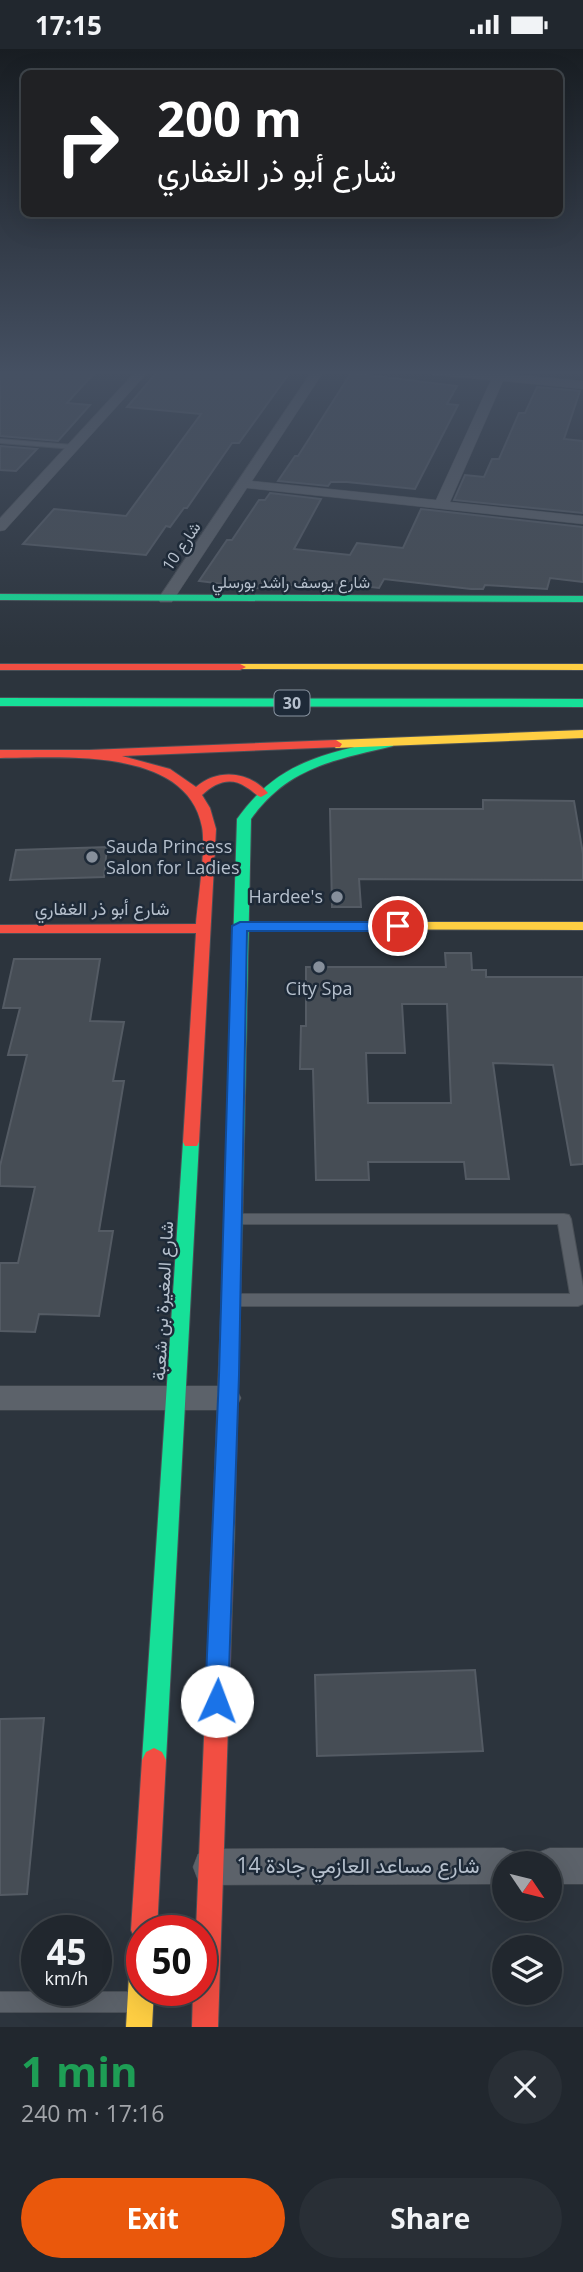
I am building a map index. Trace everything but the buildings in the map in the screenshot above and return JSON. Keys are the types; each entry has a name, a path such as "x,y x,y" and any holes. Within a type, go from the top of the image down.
{"main road":[{"name":"شارع يوسف راشد بورسلي","path":"0,597 583,600"},
{"path":"95,650 258,667"},
{"name":"30","path":"0,667 583,667"},
{"name":"30","path":"0,702 583,703"},
{"path":"0,754 89,754 583,734"},
{"path":"205,2027 228,1398 244,819 250,804 279,778 310,763 389,743"},
{"path":"89,754 167,773 197,793 208,782 229,778 250,782 261,793"},
{"name":"شارع المغيرة بن شعبة","path":"145,1915 209,829 207,814 197,793"},
{"path":"240,926 583,926"},
{"name":"شارع أبو ذر الغفاري","path":"0,929 203,929"},
{"path":"139,2027 140,2006"}],"street":[{"path":"0,527 58,463"},
{"name":"شارع 10","path":"166,599 258,463"},
{"path":"441,505 460,463"},
{"path":"244,484 583,520"},
{"path":"0,1398 228,1398"},
{"name":"شارع مساعد العازمي جادة 14","path":"211,1867 492,1866"},
{"path":"562,1866 583,1866"}],"lane":[{"path":"231,1300 578,1300 564,1219 233,1219"},
{"path":"0,2002 126,2002"}],"traffic: fast":[{"path":"0,597 583,599"},
{"path":"0,702 583,703"},
{"path":"233,1235 244,819 257,800 289,774 326,758 389,743"},
{"path":"154,1760 191,1142"}],"traffic: slow":[{"path":"240,667 583,667"},
{"path":"336,744 583,734"},
{"path":"240,926 583,926"},
{"path":"223,1546 233,1235"},
{"path":"139,2027 140,2006"}],"traffic: jam":[{"path":"0,667 240,667"},
{"path":"0,754 89,754 336,744"},
{"path":"89,754 148,766 180,780 193,792 203,808 209,829 191,1142"},
{"path":"197,793 212,782 229,778 246,781 261,793"},
{"path":"0,929 203,928"},
{"path":"205,2027 223,1546"},
{"path":"145,1915 154,1760"}],"place":[{"name":"Sauda Princess Salon for Ladies","path":"92,857"},
{"name":"Hardee's","path":"337,897"},
{"name":"City Spa","path":"319,967"}],"route":[{"path":"217,1701 229,1375 240,926 398,926"}]}
